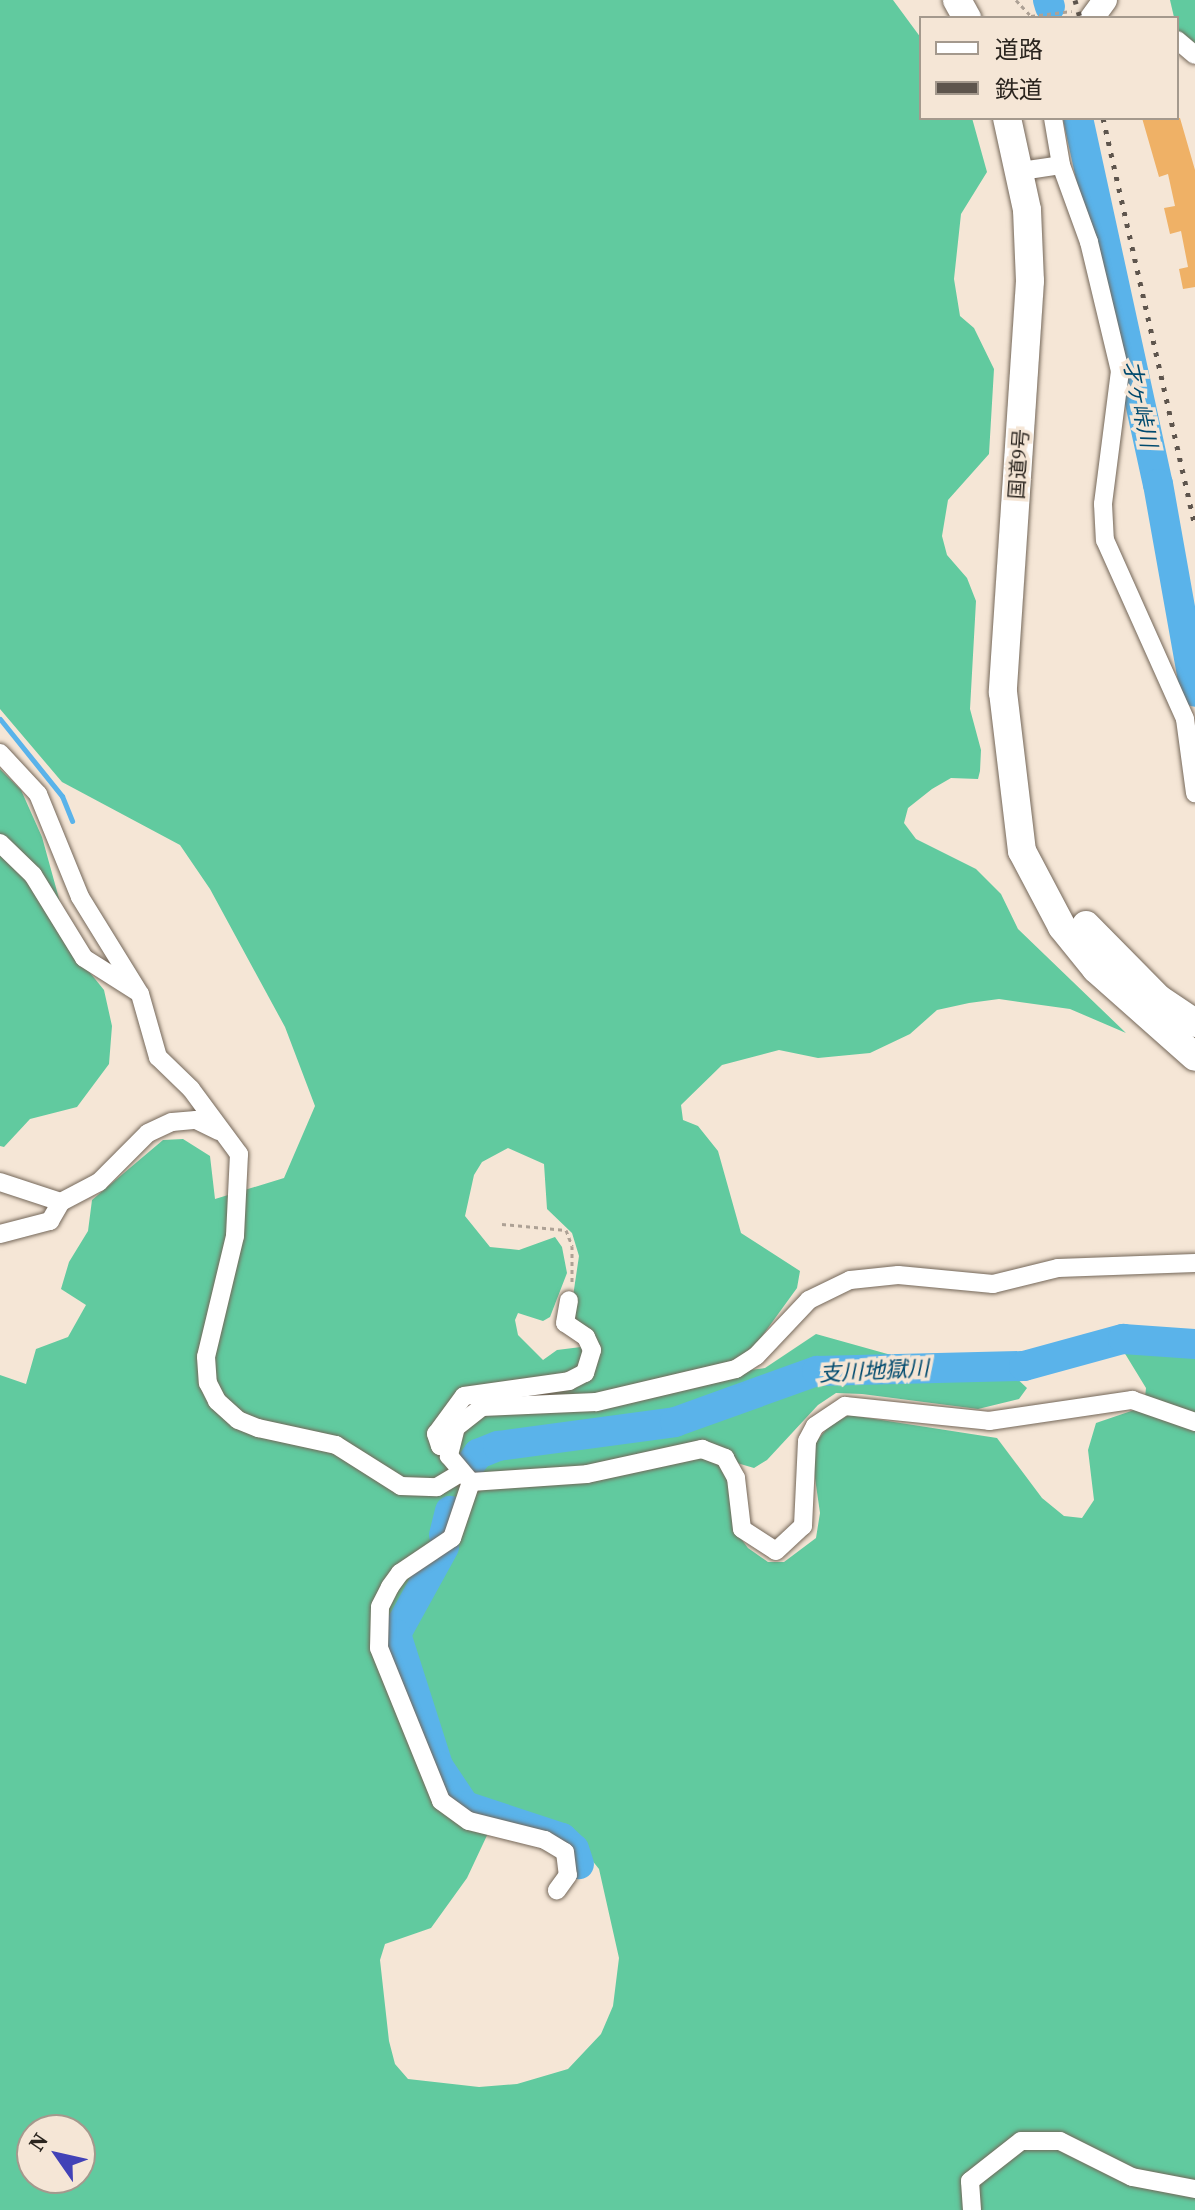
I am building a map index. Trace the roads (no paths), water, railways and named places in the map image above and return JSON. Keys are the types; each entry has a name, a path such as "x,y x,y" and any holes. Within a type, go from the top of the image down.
{"highway":[{"name":"国道9号","path":"1008,120 1020,161 1030,281 1003,692 1006,746 1019,811 1022,851 1062,927 1096,969 1195,1057"},
{"name":"国道9号","path":"1019,811 1062,895 1104,949 1195,1023"}],"main road":[{"path":"1020,161 1022,120"}],"street":[{"path":"1179,42 1195,55"},
{"path":"1053,120 1061,165 1089,242 1120,371 1103,504 1105,540 1185,719 1195,793"},
{"path":"1020,161 1061,165"},
{"path":"0,753 38,794 80,897 139,992 158,1057 191,1089 239,1154 241,1186 235,1236 206,1357 208,1383 217,1401 238,1420 258,1428 336,1445 401,1486 437,1487 465,1478 587,1474 702,1449 725,1458 736,1478 742,1529 776,1551 803,1526 807,1441 815,1426 845,1406 989,1421 1132,1400 1195,1422"},
{"path":"0,843 33,875 84,958 139,992"},
{"path":"0,1234 50,1221 61,1202 99,1182 148,1133 172,1122 196,1120 221,1133"},
{"path":"0,1182 61,1202"},
{"path":"449,1448 460,1421 482,1407 596,1402 736,1369 756,1356 809,1300 850,1280 898,1275 993,1284 1058,1268 1195,1263"},
{"path":"557,1890 568,1875 565,1852 545,1840 469,1821 441,1801 379,1648 380,1607 390,1587 400,1573 452,1538 465,1478 449,1448 440,1446 436,1434 464,1396 569,1381 585,1373 592,1350 586,1337 565,1323 569,1300"},
{"path":"972,2210 970,2181 1021,2141 1060,2141 1132,2177 1195,2189"}],"waterway":[{"name":"才ヶ峠川","path":"1048,0 1050,7"},
{"name":"才ヶ峠川","path":"1078,120 1158,484 1195,692"},
{"path":"0,719 62,796 72,821"},
{"name":"支川地獄川","path":"470,1465 478,1454 498,1446 675,1422 817,1371 1024,1366 1123,1339 1195,1344"},
{"name":"支川地獄川","path":"444,1535 450,1511"},
{"name":"支川地獄川","path":"444,1547 396,1634 438,1766 465,1806 562,1838 574,1849 579,1864"}],"railway":[{"path":"1075,0 1079,16"},
{"path":"1103,120 1195,525"}]}
